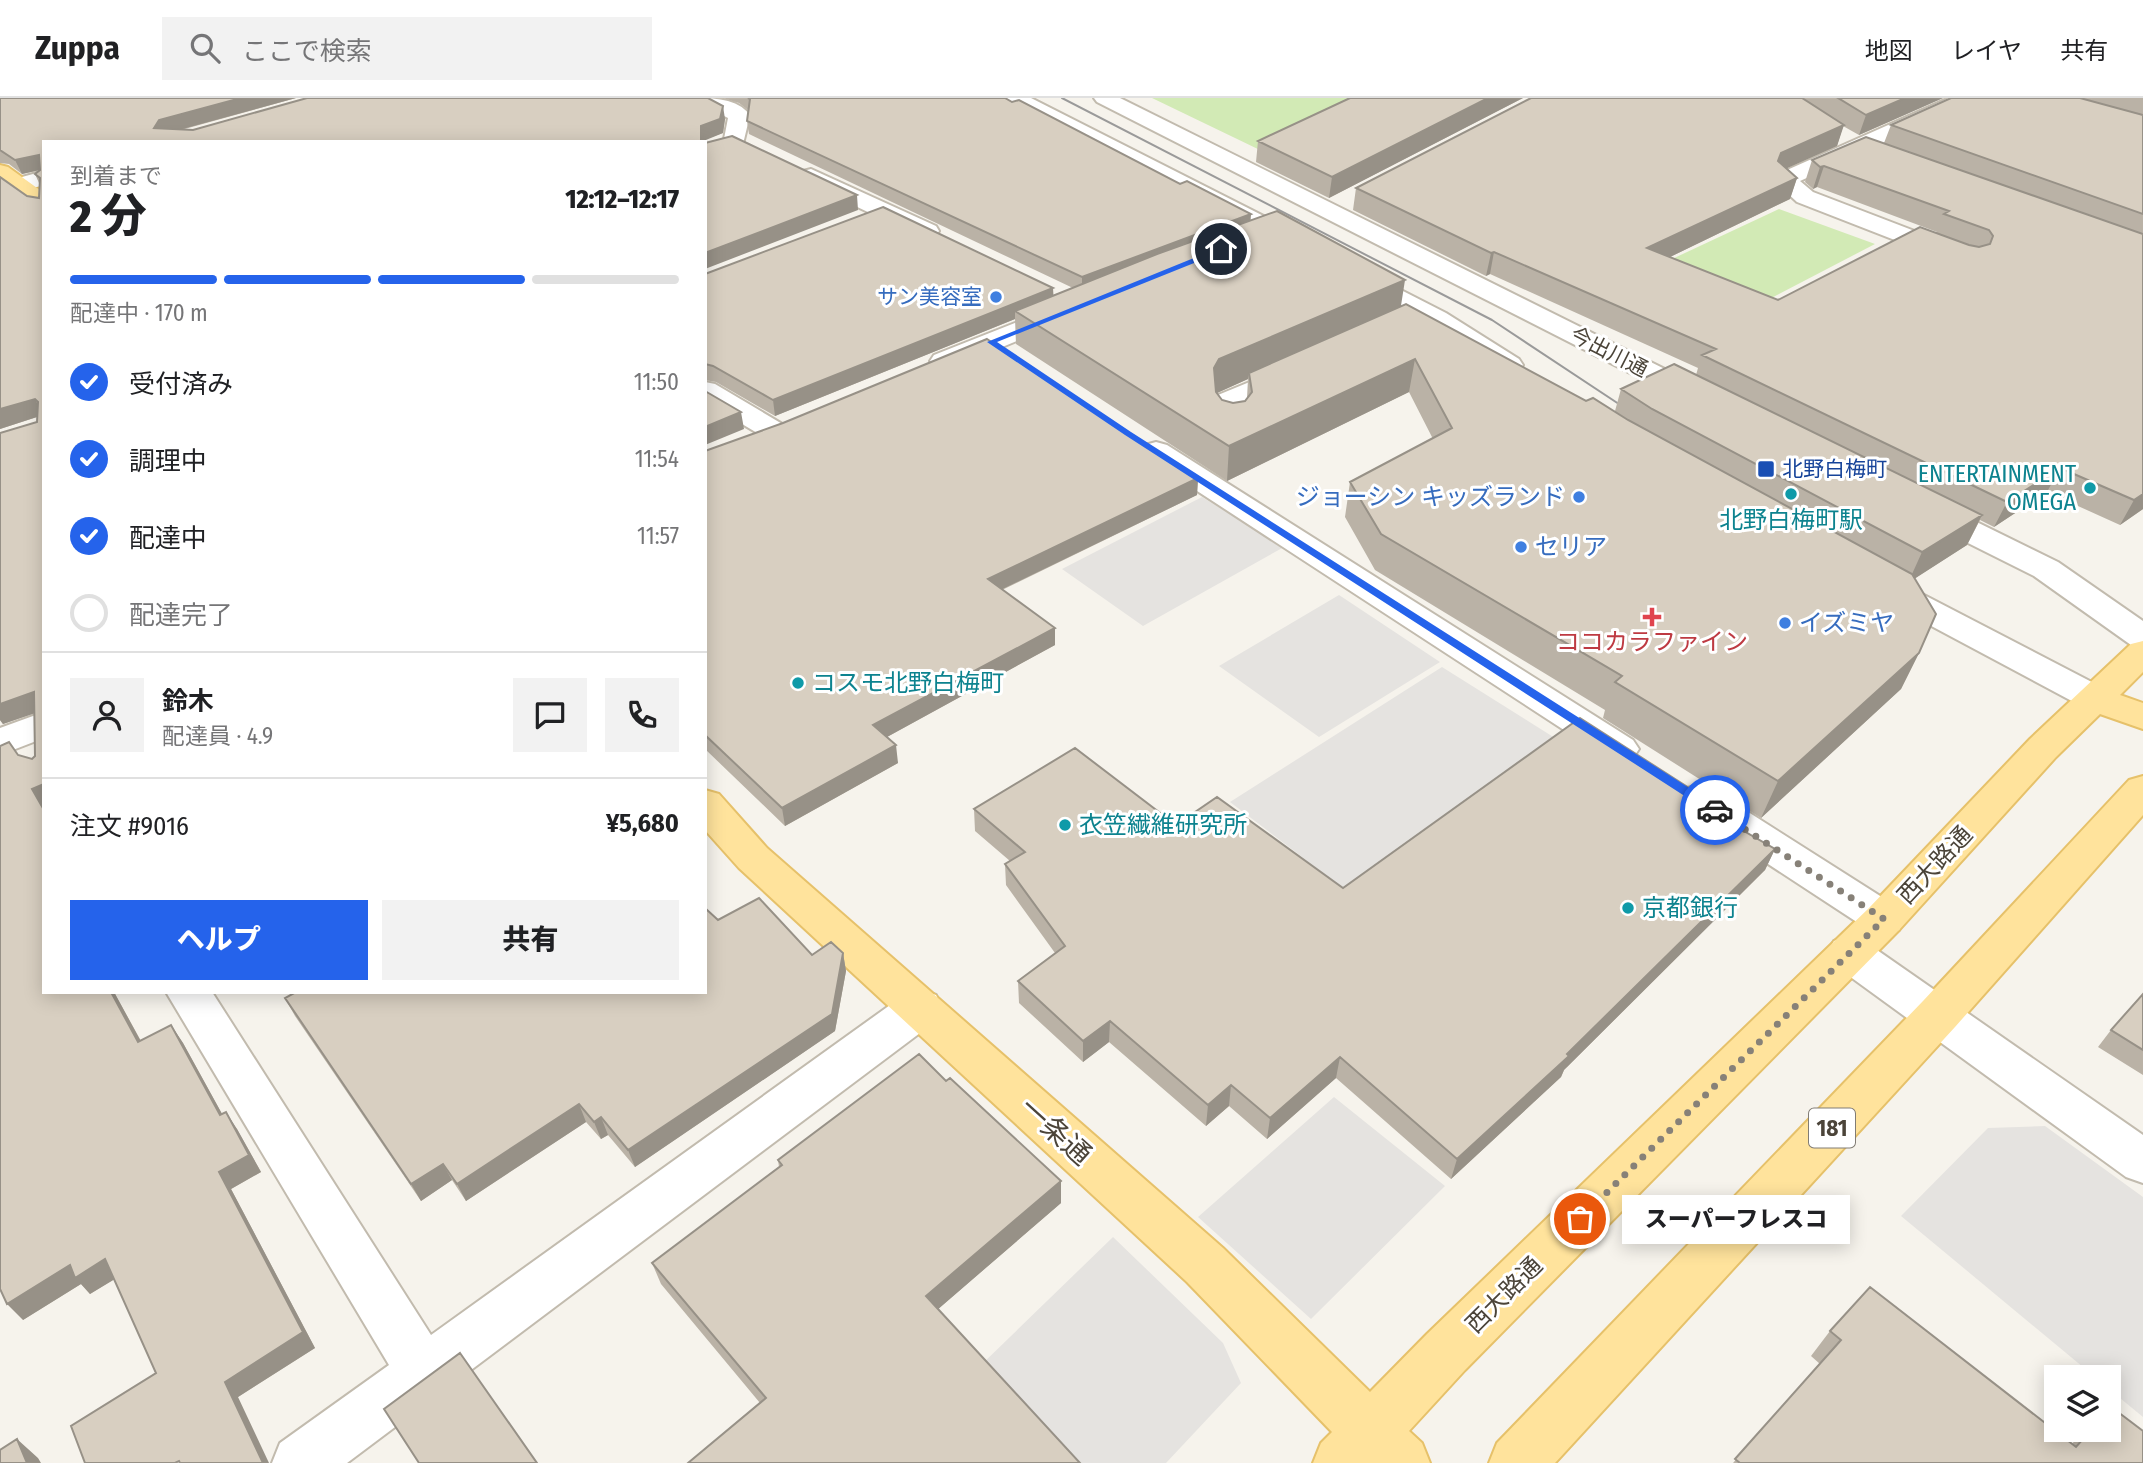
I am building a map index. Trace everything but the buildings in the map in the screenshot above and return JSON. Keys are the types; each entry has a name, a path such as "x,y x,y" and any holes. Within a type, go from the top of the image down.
{"main road":[{"path":"9,178 42,203"},
{"name":"西大路通","path":"1371,1452 1884,919 2043,748 2143,652"},
{"path":"2096,699 2143,717"},
{"name":"181","path":"1517,1463 1939,1014 2143,790"},
{"name":"一条通","path":"707,806 753,858 1205,1265 1371,1452"}],"street":[{"path":"704,98 739,115 725,143 760,151"},
{"path":"1015,98 1260,235 1326,258 1413,319 1527,377"},
{"name":"今出川通","path":"1104,98 1340,205 1723,409"},
{"path":"1966,98 1784,180 1805,197 1969,260"},
{"path":"1831,131 1860,148 1886,157"},
{"path":"797,169 945,240"},
{"path":"9,178 42,178"},
{"path":"1260,235 1340,205"},
{"path":"858,221 884,211"},
{"path":"927,368 1081,304 1056,292"},
{"path":"991,342 1025,365"},
{"path":"1231,426 1228,401 1314,363"},
{"path":"707,391 786,425 743,443"},
{"path":"1128,433 1641,763"},
{"path":"1897,495 2046,569 2143,637"},
{"path":"1863,575 2096,699"},
{"path":"1676,785 1884,919"},
{"path":"1849,953 1939,1014 2143,1162"},
{"path":"189,994 424,1372"},
{"path":"300,1463 920,1009"}],"green space":[{"path":"1152,98 1376,98 1262,151"},
{"path":"1779,209 1875,244 1752,308 1655,267"}],"shaded area":[{"path":"1202,497 1284,547 1143,626 1062,569"},
{"path":"1339,595 1440,662 1319,737 1219,666"},
{"path":"1442,667 1566,745 1353,896 1230,802"},
{"path":"1334,1097 1445,1186 1311,1319 1198,1217"},
{"path":"2045,1126 2143,1197 2143,1417 2121,1399 2121,1365 2081,1365 1901,1216 1988,1128"},
{"path":"1113,1237 1223,1343 1241,1383 1166,1463 1067,1463 979,1367"}],"tram line":[{"path":"1062,98 1492,320 1634,414"}],"way so far":[{"path":"1580,1219 1884,919 1715,810"}],"place":[{"name":"サン美容室","path":"996,297"},
{"name":"北野白梅町","path":"1766,469"},
{"name":"ENTERTAINMENT OMEGA","path":"2090,488"},
{"name":"北野白梅町駅","path":"1791,494"},
{"name":"ジョーシン キッズランド","path":"1579,497"},
{"name":"セリア","path":"1521,547"},
{"name":"ココカラファイン","path":"1652,617"},
{"name":"イズミヤ","path":"1785,623"},
{"name":"コスモ北野白梅町","path":"798,683"},
{"name":"衣笠繊維研究所","path":"1065,825"},
{"name":"京都銀行","path":"1628,908"},
{"name":"スーパーフレスコ","path":"1580,1219"}],"route":[{"path":"1221,249 991,342 1715,810"}]}
